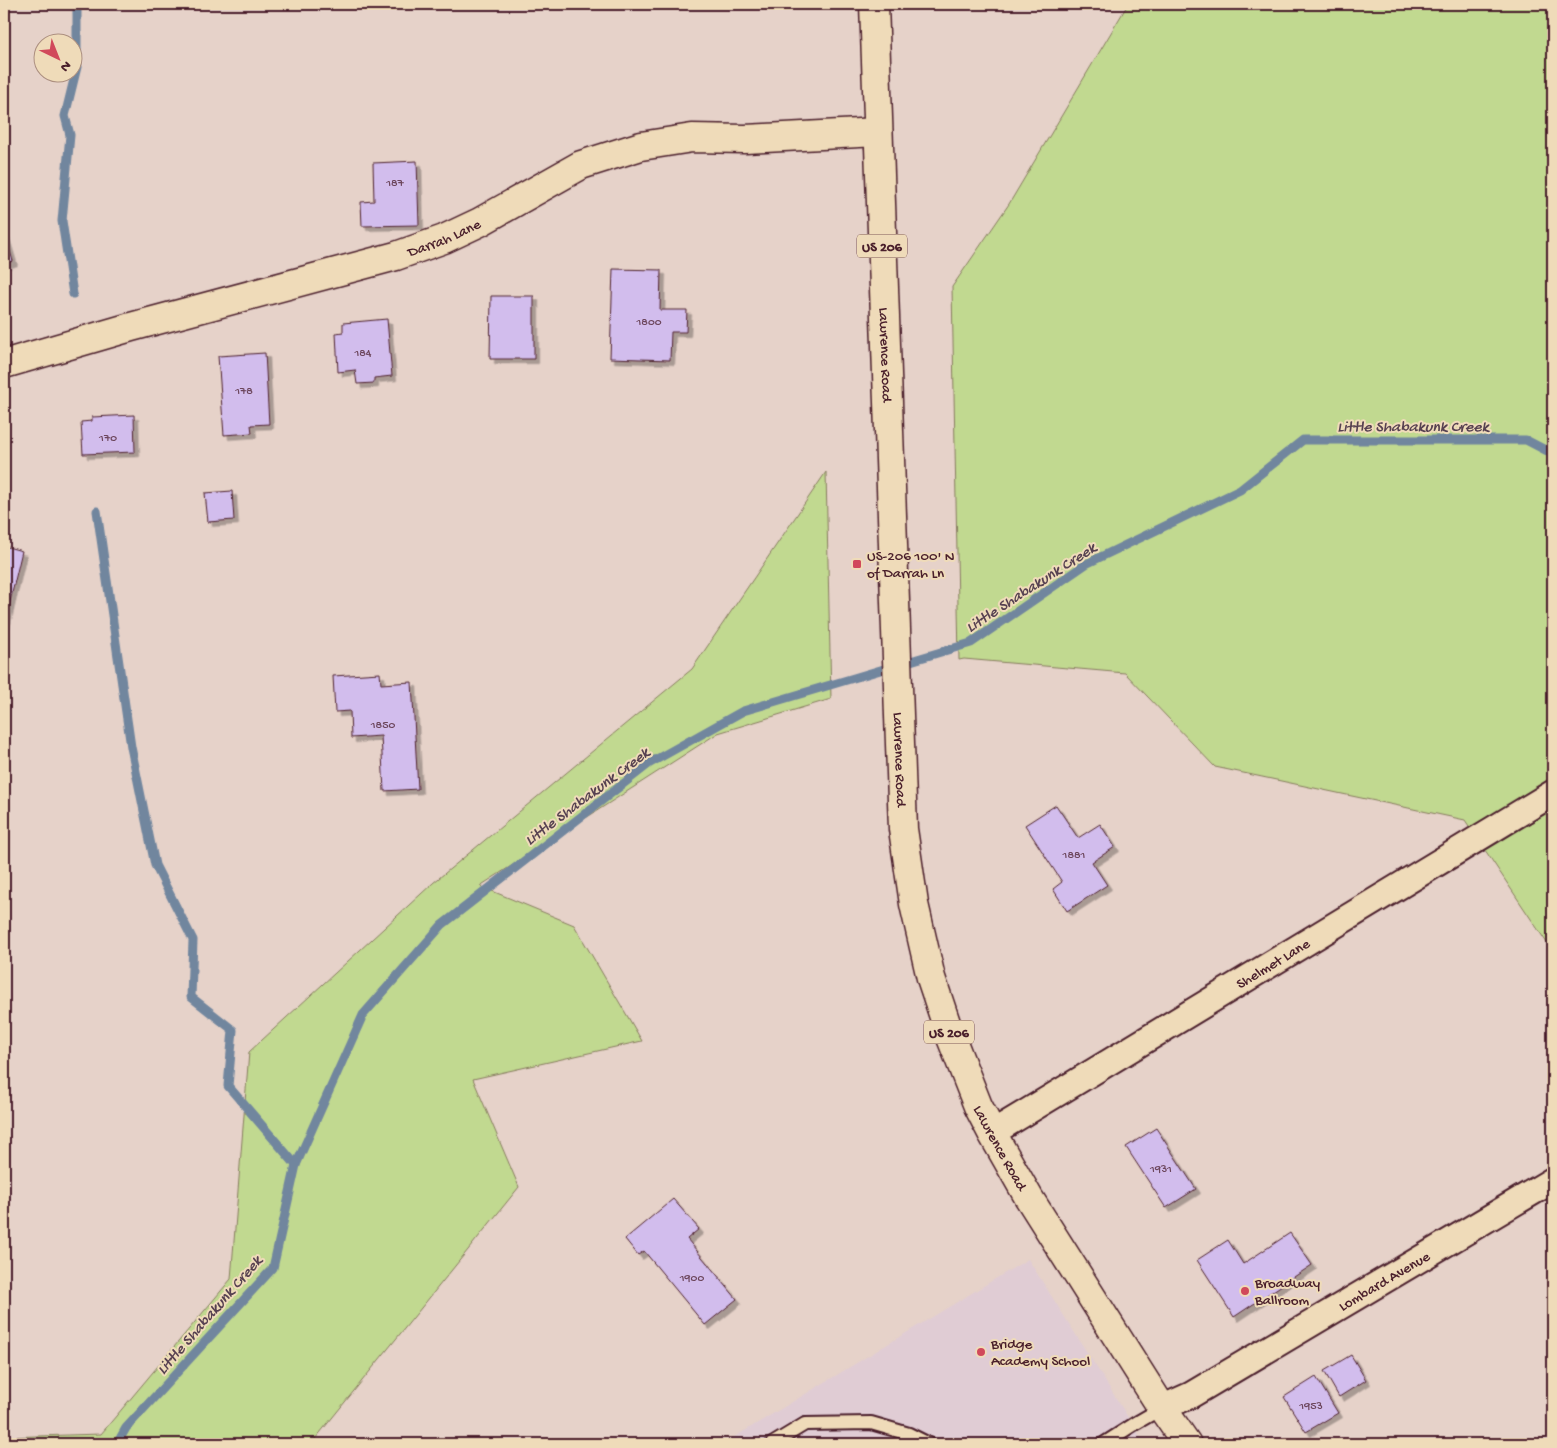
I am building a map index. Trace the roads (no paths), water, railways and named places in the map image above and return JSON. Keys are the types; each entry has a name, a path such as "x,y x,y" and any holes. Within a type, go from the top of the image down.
{"main road":[{"name":"Lawrence Road","path":"874,4 903,829 914,904 931,978 950,1036 978,1106 1029,1198 1162,1408 1179,1441"},
{"name":"Darrah Lane","path":"4,364 132,327 396,256 444,239 480,222 582,165 641,146 692,138 745,138 878,132"}],"street":[{"name":"Shelmet Lane","path":"992,1133 1553,793"},
{"name":"Lombard Avenue","path":"1162,1408 1191,1395 1553,1180"}],"lane":[{"path":"1102,1444 1162,1408"},
{"path":"772,1444 805,1424 871,1423 909,1434 929,1444"}],"waterway":[{"path":"73,294 62,221 70,135 65,116 77,67 77,4"},
{"name":"Little Shabakunk Creek","path":"117,1444 126,1428 273,1268 296,1165 363,1015 442,925 650,763 743,711 971,643 1086,564 1240,490 1303,440 1526,440 1553,454"},
{"path":"97,511 131,747 155,865 193,940 191,997 233,1030 228,1086 296,1165"}],"place":[{"name":"US-206 100' N of Darrah Ln","path":"857,564"},
{"name":"Broadway Ballroom","path":"1245,1291"},
{"name":"Bridge Academy School","path":"981,1352"}]}
